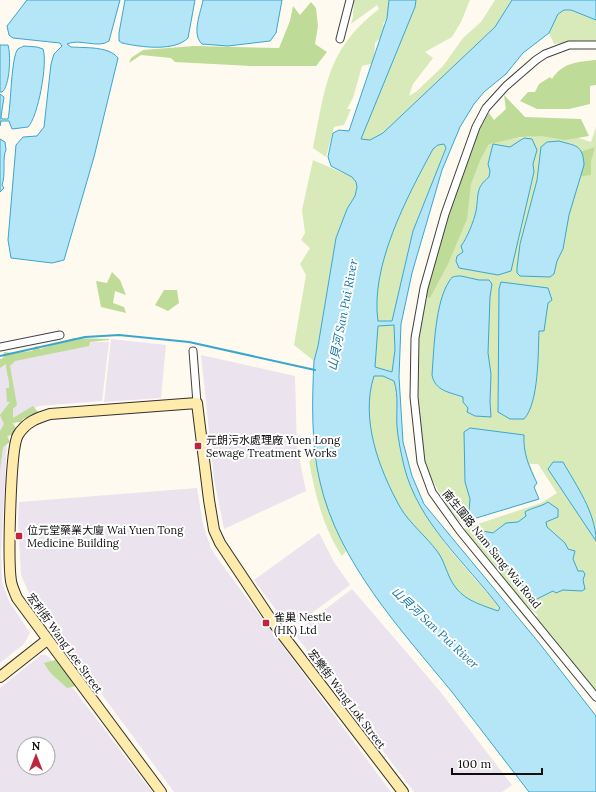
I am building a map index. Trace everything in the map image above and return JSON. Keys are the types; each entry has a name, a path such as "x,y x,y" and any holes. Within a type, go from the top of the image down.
{"street":[{"path":"340,38 350,0"},
{"name":"南生圍路 Nam Sang Wai Road","path":"596,45 569,45 544,54 506,86 486,108 476,127 445,214 424,288 415,338 414,397 421,462 432,492 460,530 596,697"},
{"path":"0,347 60,335"},
{"name":"宏樂街 Wang Lok Street","path":"193,351 197,403 209,500 214,530 220,543 272,621 403,792"},
{"name":"宏利街 Wang Lee Street","path":"162,792 17,598 11,581 10,536 13,454 18,435 30,421 50,414 197,403"},
{"path":"0,677 47,640"}],"shaded area":[{"path":"111,339 166,345 161,398 104,402"},
{"path":"93,342 109,342 102,401 39,406 30,410 16,422 7,441 1,554 2,582 9,601 30,633 24,644 0,663 0,362"},
{"path":"201,355 295,376 297,447 306,491 224,529 214,479"},
{"path":"197,488 203,524 210,546 215,555 391,792 174,792 32,600 21,575 18,520 19,502"},
{"path":"319,533 334,562 350,585 290,629 254,580"},
{"path":"352,589 439,690 512,785 502,792 414,792 294,633"},
{"path":"41,655 46,655 50,658 152,792 0,792 0,688"}],"green space":[{"path":"354,0 392,0 392,9 383,24 386,32 375,43 374,63 362,66 353,98 347,109 351,109 344,125 334,127 326,157 313,148 321,106 331,71 338,55 348,39 361,24 379,9 377,5 351,24"},
{"path":"416,0 470,0 461,22 452,37 425,52 433,58 413,84 409,96 417,91 443,66 463,38 481,22 495,0 512,0 495,27 383,133 370,140 361,139 415,7"},
{"path":"311,2 316,8 318,26 315,44 327,52 316,66 251,66 175,62 171,58 141,55 129,63 131,58 143,50 194,46 279,48 290,21 293,6 300,15"},
{"path":"564,10 571,10 596,20 596,42 586,41 554,44 549,33 558,14"},
{"path":"596,60 596,85 590,86 590,104 569,109 537,109 520,101 528,92 535,92 539,84 550,77 552,79 556,73 566,66 577,62"},
{"path":"504,95 525,117 581,119 589,136 565,140 541,136 521,137 489,144 481,158 471,184 467,219 448,264 430,298 420,295 443,215 477,129 489,113 494,120 506,109"},
{"path":"596,127 596,697 534,619 538,615 525,605 465,537 463,529 541,503 557,493 538,464 530,464 537,483 534,488 538,500 460,522 447,506 426,469 417,439 414,363 419,330 434,267 476,144 561,132 591,142"},
{"path":"444,144 446,148 413,231 392,321 378,321 378,326 394,324 395,350 392,372 385,370 374,376 383,376 394,381 397,398 397,432 404,466 410,486 430,522 455,555 500,608 499,611 540,644 596,716 393,561 348,373 379,245 433,149 438,145"},
{"path":"595,147 591,161 591,175 576,177 577,153"},
{"path":"313,160 352,177 356,182 357,187 355,196 347,209 336,238 318,346 314,361 294,345 306,275 300,264 310,248 301,240 305,233 302,210"},
{"path":"112,272 120,280 126,295 115,291 113,303 124,307 126,313 101,307 96,281 107,283"},
{"path":"164,290 177,290 179,303 168,311 155,305"},
{"path":"74,338 109,340 90,342 89,346 15,361 10,366 17,405 13,409 13,418 33,406 38,412 38,423 24,418 21,422 12,423 16,428 15,434 7,436 10,442 3,447 0,470 0,431 4,424 0,415 10,402 7,402 6,388 9,388 9,385 6,364 0,368 0,359 3,358 4,352 13,353 32,351 36,346 40,349"},
{"path":"315,457 320,482 336,528 346,551 342,556 330,534 317,498 309,461"},
{"path":"66,657 75,671 76,686 67,688 52,674 44,663"}],"water":[{"path":"27,0 120,0 109,41 100,44 72,42 67,44 71,47 109,51 118,58 94,157 64,260 52,263 11,258 8,240 16,145 23,137 37,136 44,127 51,64 54,54 62,46 60,43 13,38 9,35 7,26"},
{"path":"125,0 195,0 188,38 182,42 166,47 147,47 122,43 119,41 119,33"},
{"path":"203,0 282,0 276,33 270,41 228,46 202,44 197,35 197,29"},
{"name":"山貝河 San Pui River","path":"389,0 416,0 415,7 361,139 370,140 383,133 495,27 512,0 596,0 596,20 571,10 564,10 558,14 549,33 523,53 506,74 484,92 474,104 460,127 442,170 412,273 401,324 399,377 403,442 412,476 424,504 540,644 596,716 596,792 529,792 374,594 356,567 341,540 329,511 320,482 314,438 314,361 318,346 336,238 347,209 355,196 357,187 356,182 352,177 331,166 328,157 333,133 339,130 349,131 387,18","holes":["444,144 446,148 413,231 392,321 378,321 377,300 380,278 385,255 393,232 412,188 433,149 438,145","394,325 395,350 392,372 375,367 378,326","374,376 383,376 394,381 396,387 397,427 399,441 404,466 411,487 420,506 444,542 487,591 500,608 498,611 469,599 458,590 453,584 437,551 408,519 400,507 385,477 374,443 369,409 370,392"]},
{"path":"0,45 8,45 9,49 8,77 5,89 2,92 0,92"},
{"path":"24,46 43,49 43,77 38,102 32,121 28,127 12,129 9,121 1,121 0,126 0,94 4,97 1,117 2,119 8,119 14,61 18,49"},
{"path":"524,138 532,139 537,150 533,164 534,172 511,271 498,275 459,268 456,261 457,256 463,252 461,246 474,220 481,185 489,177 490,171 488,164 493,144 510,147"},
{"path":"0,139 5,142 6,150 2,185 4,188 0,192"},
{"path":"559,141 574,145 580,149 584,165 569,215 563,249 557,261 554,274 550,277 520,276 517,273 517,268 520,244 537,180 541,147 547,142"},
{"path":"454,276 479,280 489,280 492,284 490,297 488,353 491,374 491,417 475,416 467,412 468,408 463,402 463,397 439,388 432,375 436,326 441,300 451,279"},
{"path":"501,282 548,288 552,300 548,303 544,331 539,331 537,377 533,402 524,419 510,419 498,412 499,289"},
{"path":"470,428 524,435 526,454 529,466 537,483 534,487 539,499 473,519 469,512 470,499 465,482 464,432"},
{"path":"553,462 563,462 579,490 593,520 596,541 548,469"},
{"path":"548,502 558,509 558,517 546,522 547,527 565,543 568,549 575,551 573,559 578,571 583,571 585,574 583,580 585,589 582,591 563,590 556,593 553,591 535,600 480,538 478,533 483,531 493,533 506,523 518,522 526,516 525,512"}],"waterway":[{"path":"0,356 85,337 119,335 189,342 315,370"}],"place":[{"name":"元朗污水處理廠 Yuen Long Sewage Treatment Works","path":"198,446"},
{"name":"位元堂藥業大廈 Wai Yuen Tong Medicine Building","path":"19,536"},
{"name":"雀巢 Nestle (HK) Ltd","path":"266,623"}]}
